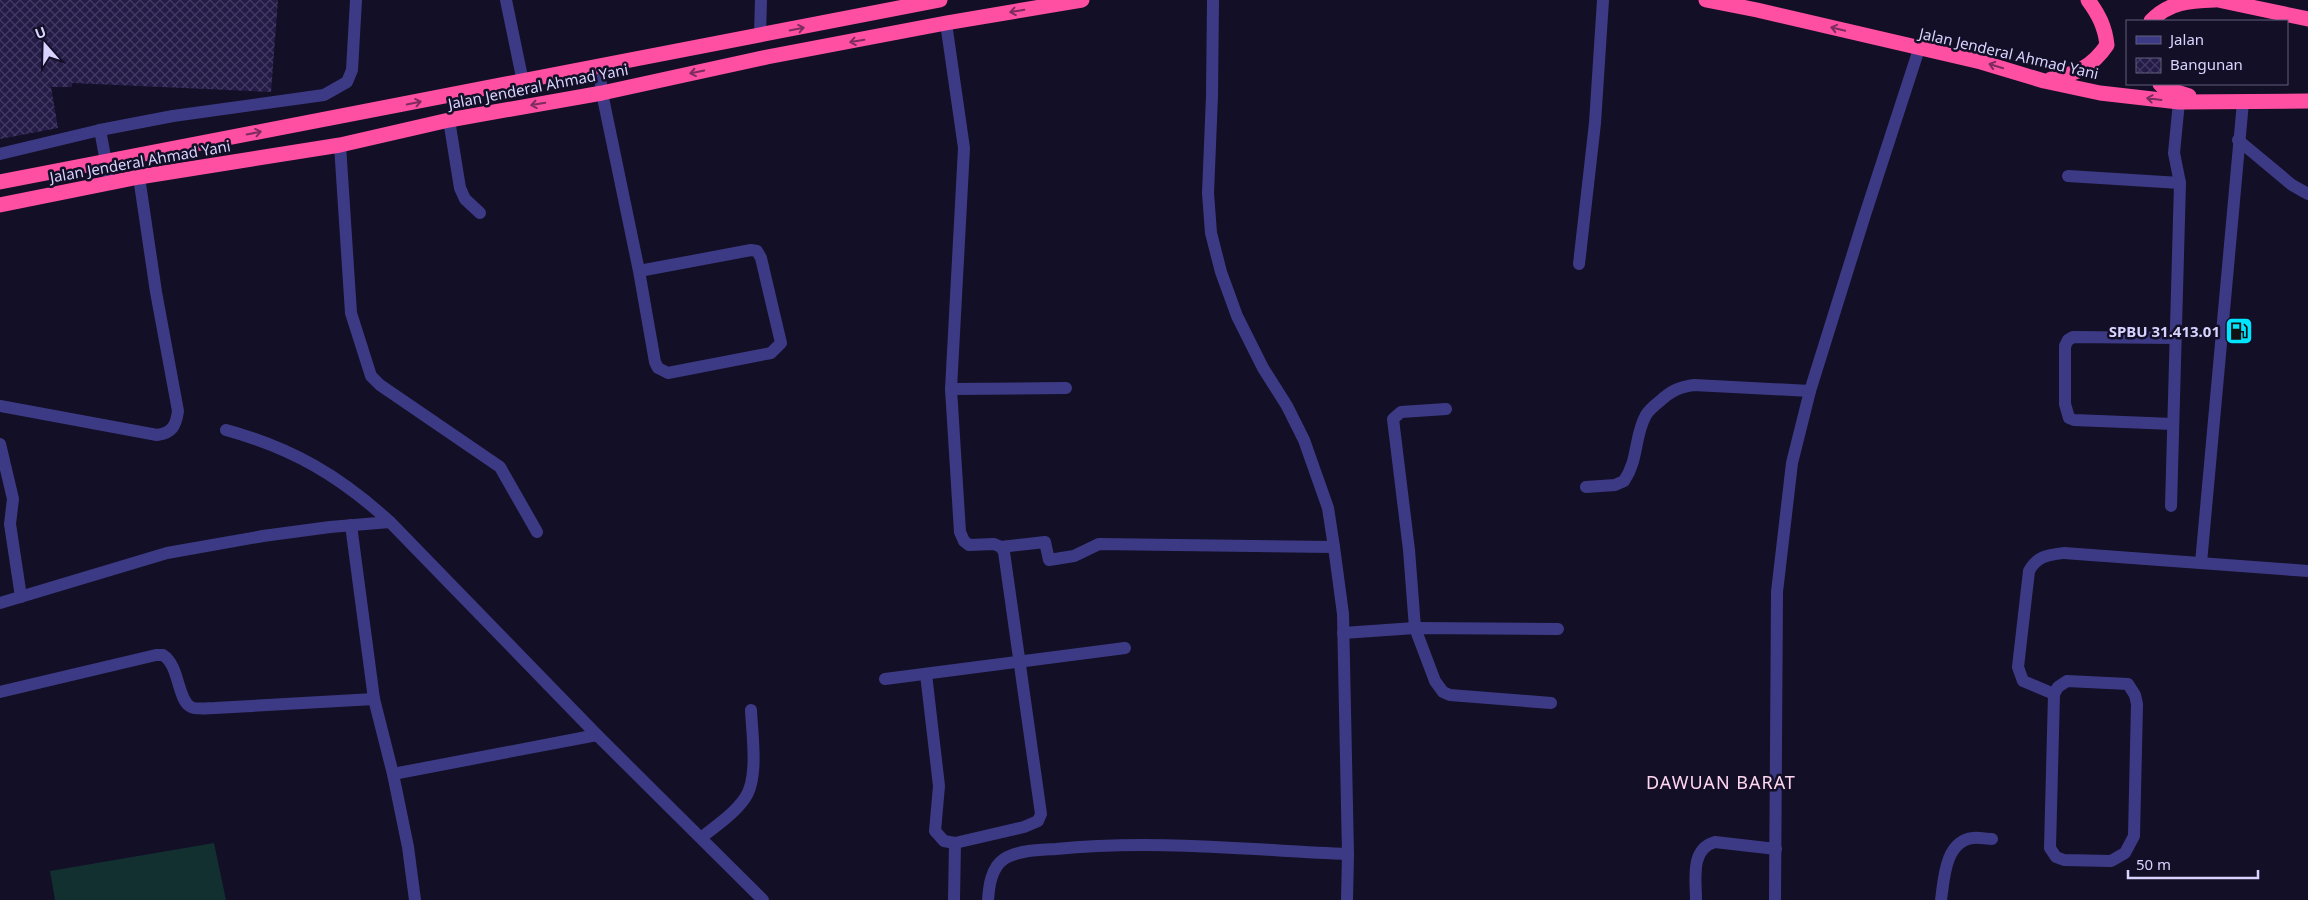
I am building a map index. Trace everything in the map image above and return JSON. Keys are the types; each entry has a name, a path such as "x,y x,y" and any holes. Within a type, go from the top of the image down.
{"highway":[{"name":"Jalan Jenderal Ahmad Yani","path":"0,182 760,36 880,6 940,0"},
{"name":"Jalan Jenderal Ahmad Yani","path":"0,205 139,177 340,145 449,120 602,93 768,57 946,23 1082,0"},
{"name":"Jalan Jenderal Ahmad Yani","path":"1706,0 1981,62 2044,81 2100,93 2179,102 2308,101"},
{"path":"2044,81 2071,75 2097,60 2107,45 2100,18 2088,0"},
{"path":"2151,20 2158,13 2172,5 2188,1 2216,0 2308,19"},
{"path":"2161,85 2164,88 2210,103"}],"street":[{"path":"0,154 100,130 173,116 324,95 347,82 352,70 356,0"},
{"path":"506,0 523,82"},
{"path":"760,36 761,0"},
{"path":"1213,0 1212,96 1208,175 1211,233 1221,272 1238,316 1263,368 1287,406 1304,440 1328,508 1334,547 1343,632 1348,854 1347,900"},
{"path":"1579,264 1594,123 1603,0"},
{"path":"946,23 964,148 951,389 960,532 964,541 969,545 994,544 1001,547 1045,542 1049,560 1074,556 1099,544 1334,547"},
{"path":"1775,900 1777,592 1792,463 1810,391 1919,49"},
{"path":"599,67 602,93 655,362 662,370 668,373 771,353 779,348 781,343 779,334 761,258 757,251 751,250 638,271"},
{"path":"2171,506 2180,183 2174,154 2179,102"},
{"path":"2201,563 2238,140 2243,102"},
{"path":"449,120 460,188 465,199 480,213"},
{"path":"100,130 110,183"},
{"path":"2238,140 2292,185 2308,194"},
{"path":"340,145 350,306 371,376 380,385 500,468 537,532"},
{"path":"2068,176 2180,183"},
{"path":"0,406 157,435 168,434 173,429 178,411 156,292 139,177"},
{"path":"2173,424 2074,420 2069,418 2064,404 2065,346 2068,340 2073,337 2175,338"},
{"path":"1586,487 1615,484 1624,481 1635,460 1646,414 1670,392 1680,387 1694,385 1810,391"},
{"path":"951,389 1066,388"},
{"path":"1446,409 1401,412 1393,420 1409,550 1415,628 1435,681 1443,692 1450,695 1551,703"},
{"path":"226,430 253,437 314,464 364,498 390,522 597,735 763,900"},
{"path":"0,444 13,499 10,524 21,596"},
{"path":"0,603 167,553 262,536 390,522"},
{"path":"352,525 374,698 393,774 408,847 415,900"},
{"path":"926,674 938,786 935,831 944,841 955,843 1024,827 1038,821 1041,814 1021,662 1004,552 1001,547"},
{"path":"2054,694 2023,681 2018,667 2029,570 2034,561 2047,555 2064,553 2308,571"},
{"path":"1343,632 1415,628 1558,629"},
{"path":"885,679 1125,648"},
{"path":"0,692 156,654 163,655 173,664 186,702 191,707 215,708 374,698"},
{"path":"2067,681 2128,684 2135,694 2137,704 2134,836 2125,853 2111,861 2064,860 2056,857 2050,848 2054,694 2058,687 2067,681"},
{"path":"702,838 735,809 750,789 752,777 751,710"},
{"path":"393,774 597,735"},
{"path":"1941,900 1946,864 1960,842 1972,838 1992,839"},
{"path":"1696,900 1697,860 1705,844 1715,842 1776,849"},
{"path":"954,900 955,843"},
{"path":"988,900 989,885 995,868 1004,859 1036,850 1106,844 1348,854"}],"green space":[{"path":"214,843 226,900 55,900 50,871"}],"building":[{"path":"0,0 278,0 271,92 72,83 72,87 51,87 58,128 0,139"}],"place":[{"name":"SPBU 31.413.01","path":"2239,331"}],"district":[{"name":"DAWUAN BARAT","path":"1721,782"}]}
